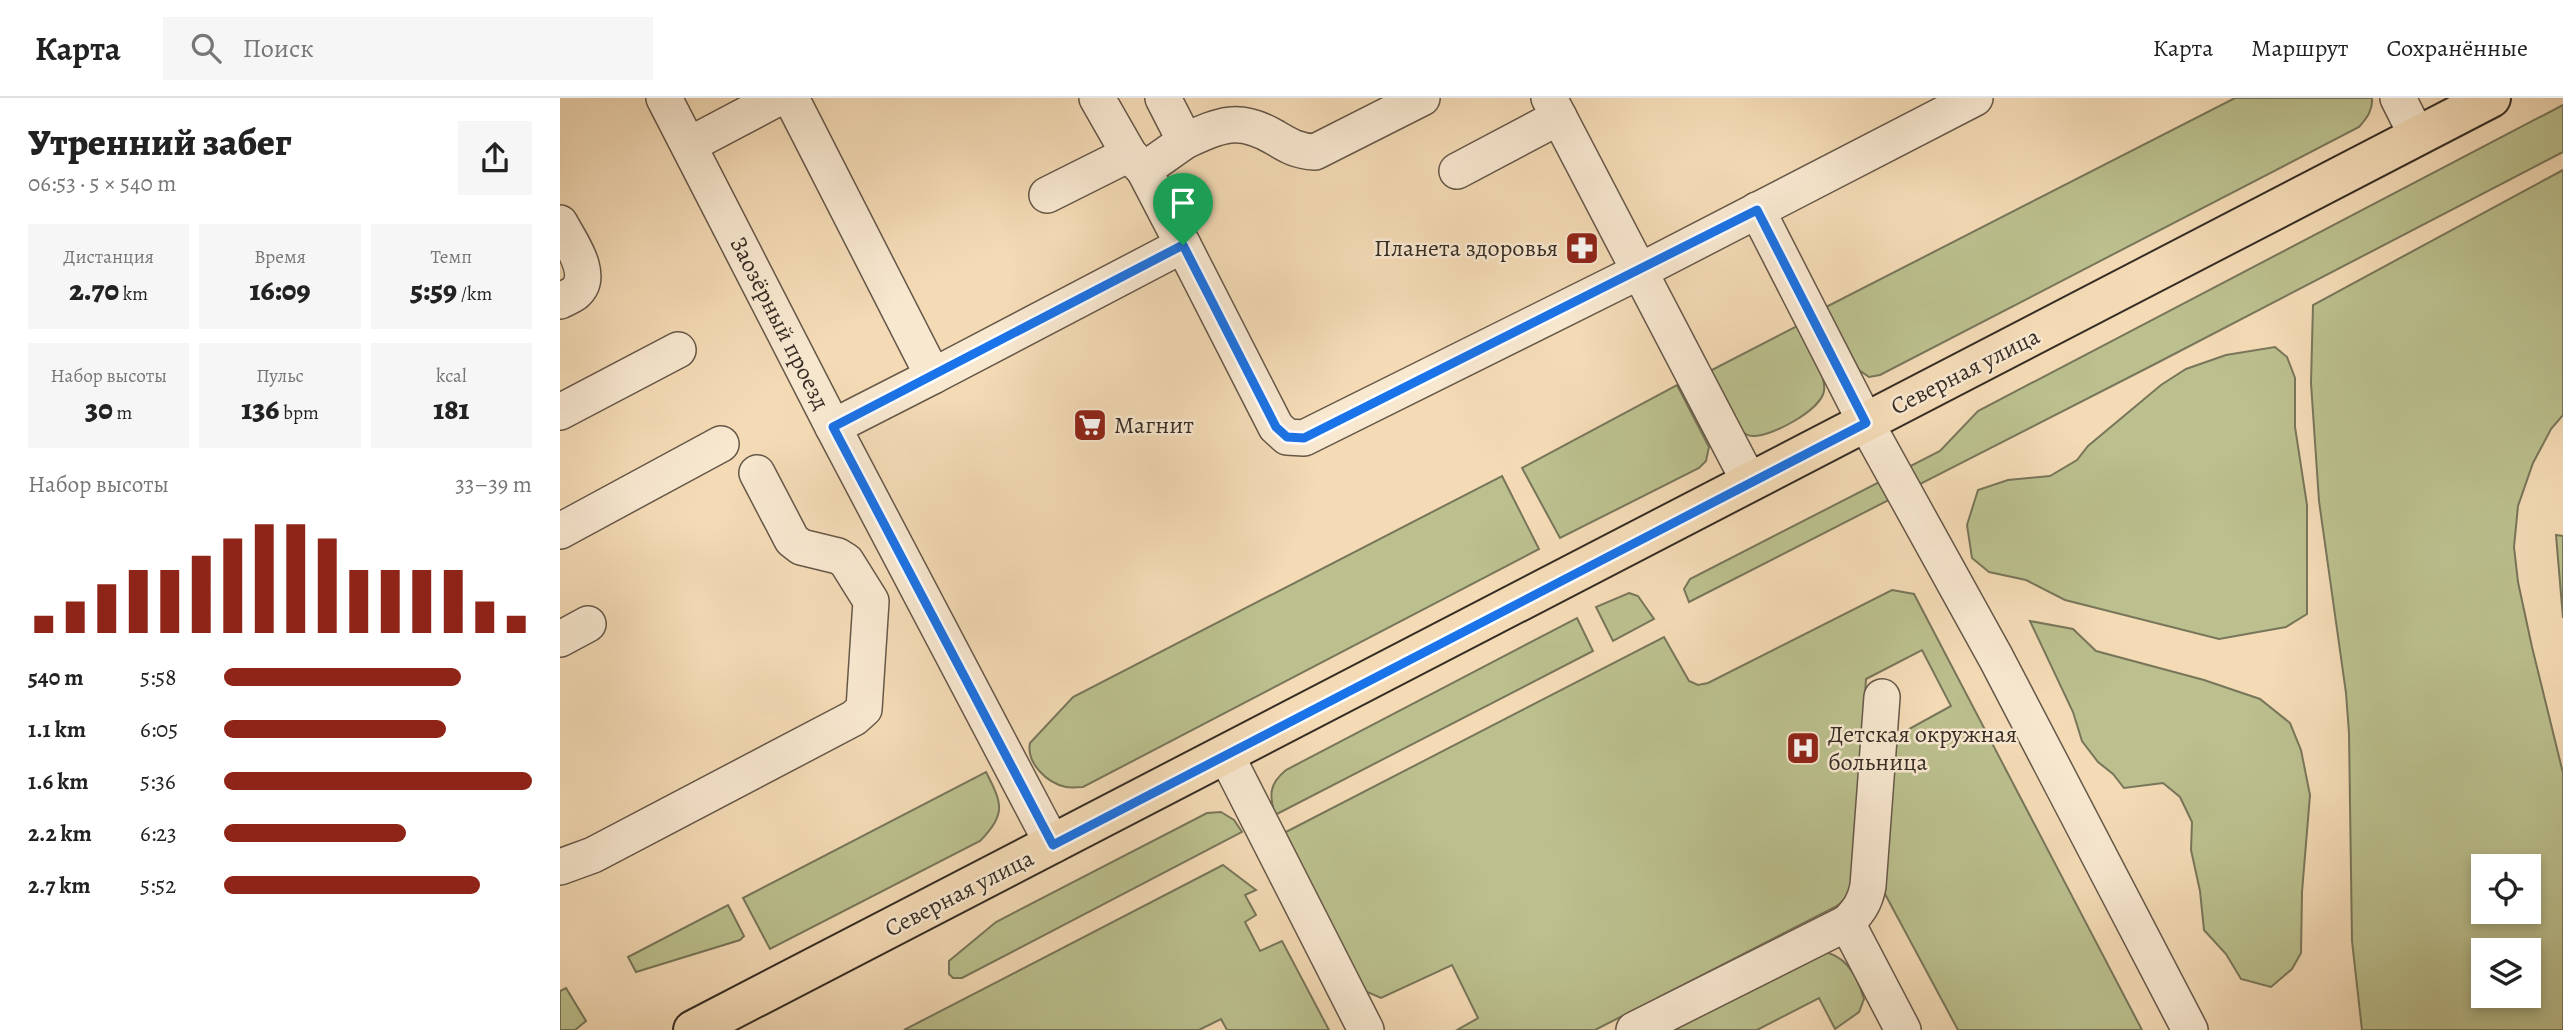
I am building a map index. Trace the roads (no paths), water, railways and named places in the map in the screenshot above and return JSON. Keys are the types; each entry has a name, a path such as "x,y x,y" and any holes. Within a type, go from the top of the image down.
{"main road":[{"name":"Северная улица","path":"693,1030 2491,98"}],"street":[{"name":"Заозёрный проезд","path":"664,98 1053,845"},
{"path":"689,145 778,98"},
{"path":"791,98 933,376"},
{"path":"1097,98 1137,162 1183,245 1276,427 1287,437 1304,438 1638,272 1975,98"},
{"path":"1163,98 1185,141"},
{"path":"1047,195 1137,162 1217,127 1240,123 1260,129 1298,151 1315,152 1422,98"},
{"path":"2398,98 2417,136"},
{"path":"1457,172 1554,107 1750,483"},
{"path":"1757,210 1866,423 1996,658 2190,1030"},
{"path":"560,223 582,265 584,279 576,293 560,301"},
{"path":"833,427 1183,245"},
{"path":"560,412 678,350"},
{"path":"560,531 722,444"},
{"path":"560,867 605,849 854,718 864,709 870,601 846,562 838,556 801,547 792,540 757,473"},
{"path":"1634,1030 1847,923 1857,913 1865,899 1868,886 1882,697"},
{"path":"1226,755 1366,1030"},
{"path":"1847,923 1903,1030"}],"place":[{"name":"Планета здоровья","path":"1582,248"},
{"name":"Магнит","path":"1090,425"},
{"name":"Детская окружная больница","path":"1803,748"}]}
